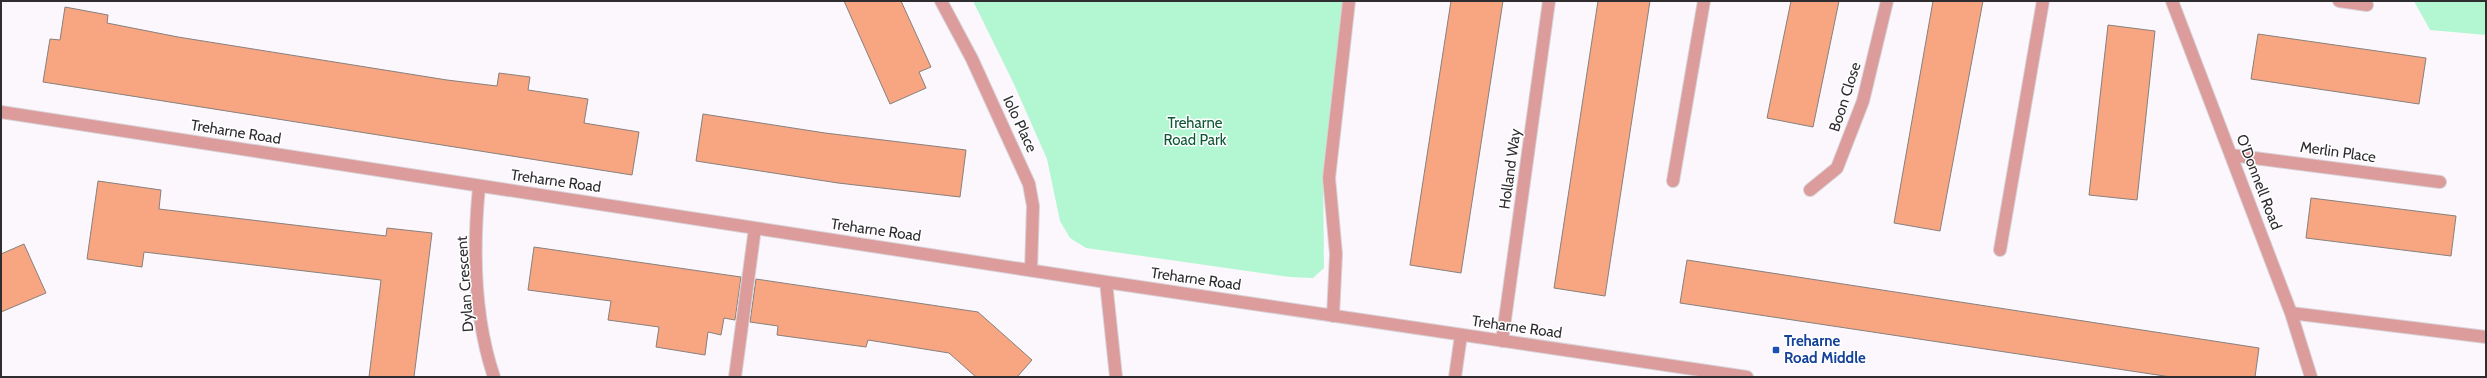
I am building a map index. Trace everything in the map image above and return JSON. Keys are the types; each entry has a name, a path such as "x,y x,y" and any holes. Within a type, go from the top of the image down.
{"street":[{"name":"Iolo Place","path":"941,1 972,59 1029,184 1033,206 1031,270"},
{"path":"1333,316 1336,254 1329,178 1349,1"},
{"name":"Holland Way","path":"1502,341 1549,1"},
{"path":"1673,181 1704,1"},
{"name":"Boon Close","path":"1810,190 1837,168 1863,101 1887,1"},
{"path":"2000,250 2043,1"},
{"name":"O'Donnell Road","path":"2172,1 2232,154 2291,313 2311,377"},
{"path":"2339,1 2367,5"},
{"name":"Treharne Road","path":"1,112 478,187 1747,377"},
{"name":"Merlin Place","path":"2232,154 2440,182"},
{"name":"Dylan Crescent","path":"478,187 477,210 479,297 483,328 494,377"},
{"path":"735,377 755,228"},
{"path":"1106,282 1116,377"},
{"path":"2291,313 2486,337"},
{"path":"1455,377 1461,335"}],"green space":[{"name":"Treharne Road Park","path":"973,1 1344,1 1323,173 1324,268 1313,278 1290,277 1086,248 1070,238 1060,221 1047,159 1013,82"},
{"path":"2414,1 2486,1 2486,35 2430,30"}],"building":[{"path":"844,1 901,1 931,67 919,72 926,88 890,104"},
{"path":"1451,1 1503,1 1461,273 1410,265"},
{"path":"1598,1 1650,1 1605,296 1554,288"},
{"path":"1791,1 1839,1 1813,127 1767,118"},
{"path":"1933,1 1983,1 1940,231 1894,223"},
{"path":"65,7 108,15 107,23 178,37 447,80 497,86 499,73 530,77 528,90 588,99 584,123 639,132 632,175 43,82 50,39 60,40"},
{"path":"2108,25 2155,31 2137,200 2089,195"},
{"path":"2258,34 2426,58 2419,104 2251,79"},
{"path":"703,114 825,133 966,150 960,197 838,183 696,161"},
{"path":"98,181 161,190 159,209 386,236 387,228 432,233 414,377 369,377 381,280 144,252 142,267 87,259"},
{"path":"2311,198 2456,216 2451,256 2306,238"},
{"path":"24,244 46,293 1,312 1,254"},
{"path":"534,247 741,277 735,320 724,318 721,335 708,332 705,355 656,347 659,327 608,320 611,301 528,290"},
{"path":"1687,260 2259,348 2255,377 2171,377 1680,303"},
{"path":"756,279 978,312 1032,360 1017,377 976,377 949,353 868,340 866,347 777,335 778,326 750,322"}],"place":[{"name":"Treharne Road Middle","path":"1776,350"}]}
